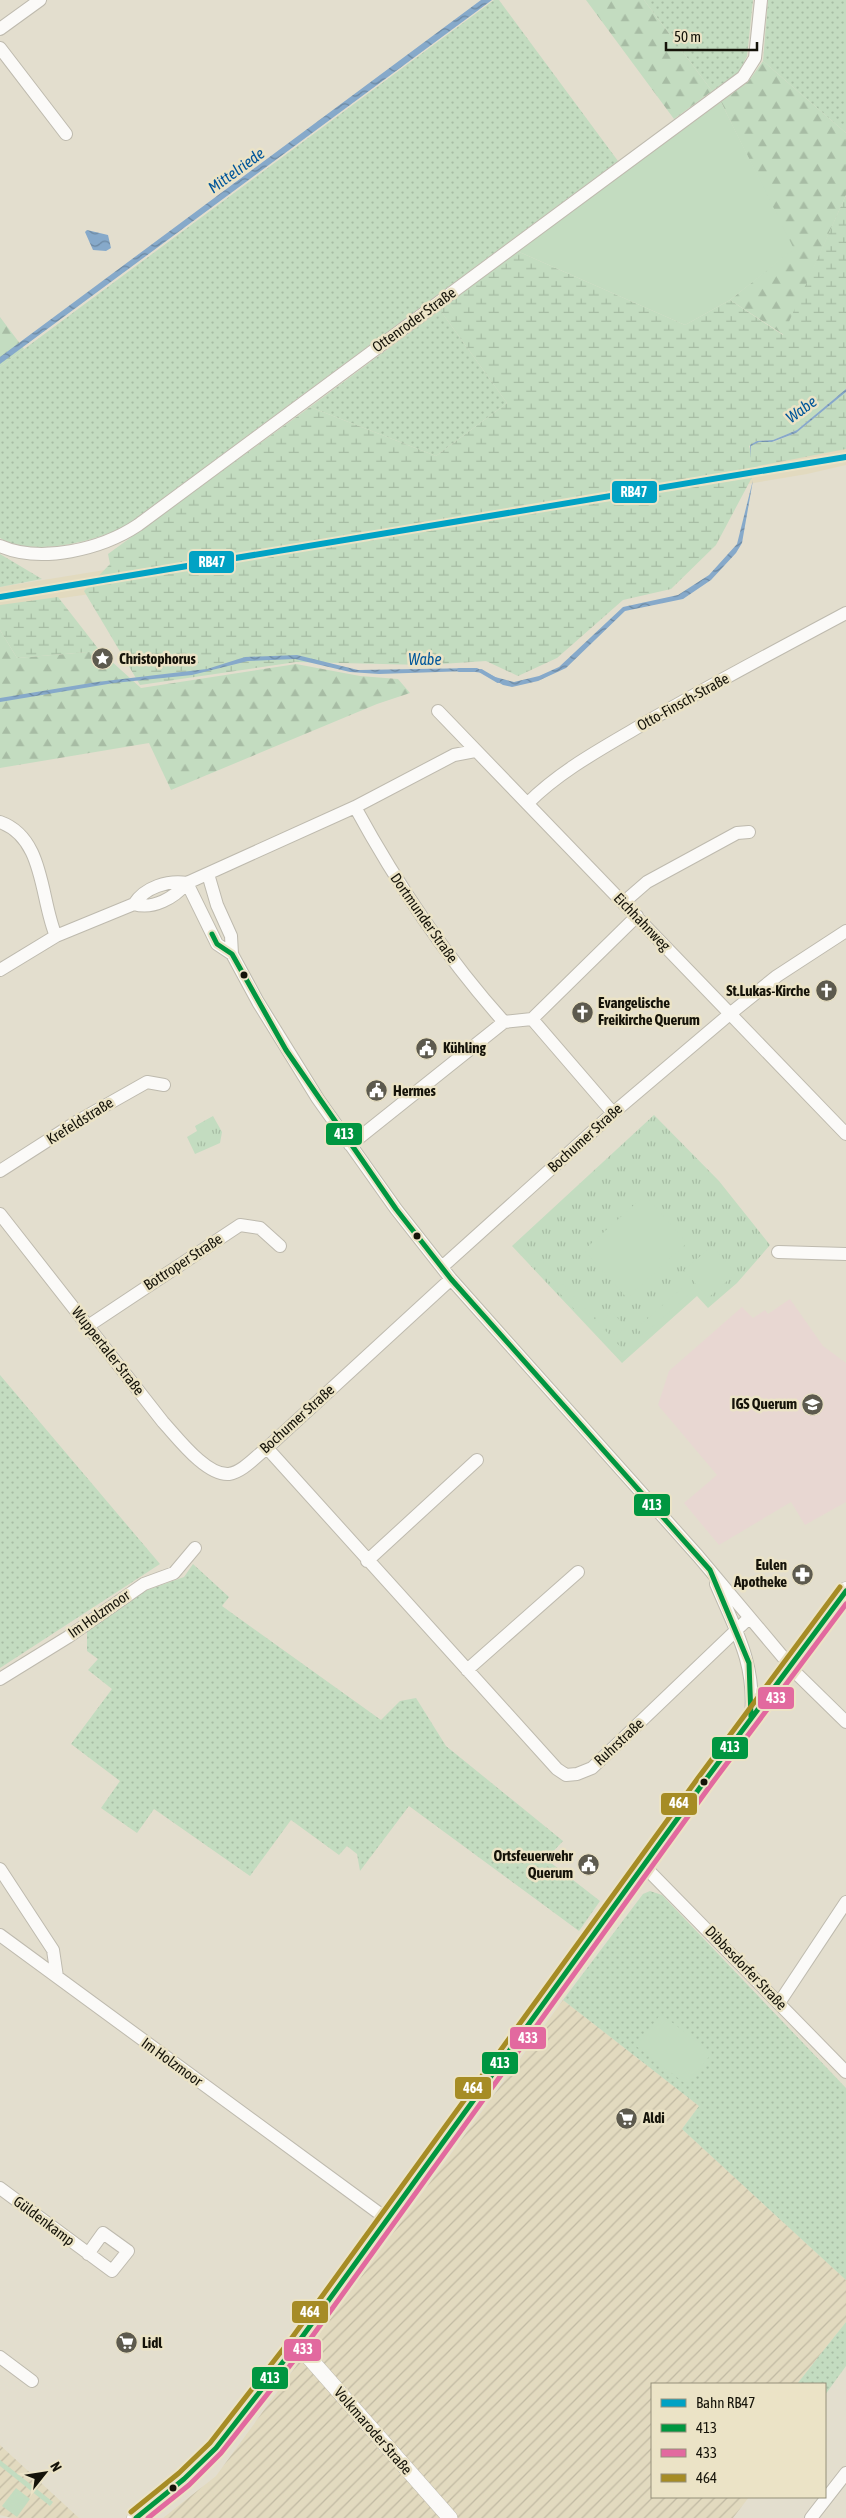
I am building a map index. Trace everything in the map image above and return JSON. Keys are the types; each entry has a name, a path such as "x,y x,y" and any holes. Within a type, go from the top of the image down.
{"main road":[{"path":"136,2518 184,2479 216,2448 297,2344 751,1718 846,1591"}],"street":[{"path":"0,29 40,0"},
{"name":"Ottenroder Straße","path":"0,546 16,553 73,550 114,540 138,525 743,77 755,58 761,0"},
{"path":"0,48 66,134"},
{"name":"Otto-Finsch-Straße","path":"528,803 545,786 615,741 846,612"},
{"name":"Eichhahnweg","path":"438,711 846,1134"},
{"path":"0,970 56,936 134,904 141,894 173,881 187,883 355,807 454,755 475,751"},
{"name":"Dortmunder Straße","path":"355,807 414,908 455,965 504,1022"},
{"path":"0,822 17,832 34,856 48,919 56,936"},
{"path":"624,902 647,882 737,833 749,832"},
{"path":"208,874 217,905 231,936 232,954 286,1050 350,1145 451,1279 710,1570 790,1666 846,1722"},
{"path":"187,883 217,944 232,954"},
{"path":"350,1145 504,1022 532,1019 637,916"},
{"name":"Bochumer Straße","path":"442,1267 613,1113 730,1013 777,976 846,930"},
{"path":"532,1019 613,1113"},
{"name":"Krefeldstraße","path":"0,1171 78,1121 139,1086 147,1082 164,1085"},
{"name":"Wuppertaler Straße","path":"0,1214 149,1404 193,1454 210,1468 228,1474"},
{"name":"Bottroper Straße","path":"88,1326 240,1225 260,1228 280,1246"},
{"path":"778,1252 846,1254"},
{"name":"Bochumer Straße","path":"228,1474 243,1468 267,1448 451,1279"},
{"name":"Ruhrstraße","path":"267,1448 368,1562 558,1769 566,1775 576,1774 592,1768 750,1618"},
{"path":"368,1562 477,1460"},
{"name":"Im Holzmoor","path":"0,1679 68,1637 144,1584 174,1573 195,1548"},
{"path":"710,1570 748,1663 752,1686 751,1718"},
{"path":"467,1670 578,1572"},
{"name":"Dibbesdorfer Straße","path":"644,1866 846,2072"},
{"path":"0,1869 53,1950 57,1977"},
{"path":"779,2003 846,1902"},
{"name":"Im Holzmoor","path":"0,1935 386,2219"},
{"name":"Güldenkamp","path":"0,2188 88,2254"},
{"name":"Volkmaroder Straße","path":"297,2344 450,2518"},
{"path":"0,2357 32,2381"},
{"path":"811,2518 846,2474"}],"shaded area":[{"path":"846,444 846,465 807,474 97,593 0,607 0,587 444,515"},
{"path":"790,1299 823,1346 846,1363 846,1502 805,1525 791,1502 719,1545 684,1503 717,1475 658,1405 669,1371 742,1307 753,1318 765,1310 768,1314"},
{"path":"563,2000 699,2106 682,2129 846,2280 846,2322 798,2383 651,2383 651,2498 748,2498 733,2518 163,2518 216,2476"},
{"path":"0,2445 79,2518 12,2518 0,2515"}],"green space":[{"path":"494,0 499,0 618,161 124,527 96,538 45,547 13,544 0,538 0,367"},
{"path":"586,0 644,0 712,91 674,119"},
{"path":"644,0 753,0 747,56 739,72 712,91"},
{"path":"768,0 846,0 846,133 763,61"},
{"path":"763,61 846,133 846,195 784,335 730,300 793,249 721,102 748,82"},
{"path":"721,102 794,249 730,300 685,325 517,251"},
{"path":"846,195 846,389 797,430 773,440 757,441 749,446 751,452 751,446 758,442 773,442 796,433 846,392 846,449 758,466 716,545 671,589 623,600 557,658 518,676 486,661 426,665 296,662 140,685 84,591 110,564 108,554 310,407 436,456 507,403 440,310 517,251 685,325 730,300 783,335"},
{"path":"440,310 507,403 436,456 310,407"},
{"path":"0,317 24,349 0,367"},
{"path":"0,554 42,579 0,587"},
{"path":"58,597 100,651 17,658 0,630 0,605"},
{"path":"0,630 17,658 100,651 141,688 296,664 360,676 398,679 410,693 377,704 171,790 149,743 0,768"},
{"path":"654,1115 719,1181 770,1245 737,1283 708,1308 697,1296 622,1363 512,1246"},
{"path":"213,1116 222,1132 220,1143 195,1154 187,1137 197,1131 195,1126"},
{"path":"645,1195 687,1243 627,1298 584,1250"},
{"path":"527,1245 626,1353 619,1359 521,1250"},
{"path":"712,1246 736,1273 708,1298 684,1270"},
{"path":"683,1287 690,1294 643,1335 637,1328"},
{"path":"612,1312 626,1327 616,1336 602,1321"},
{"path":"0,1375 160,1564 0,1668"},
{"path":"193,1564 229,1597 222,1606 381,1720 400,1701 416,1698 446,1746 563,1841 546,1859 600,1901 579,1931 409,1806 360,1871 357,1854 347,1846 339,1855 291,1820 250,1876 154,1809 137,1833 101,1808 120,1781 71,1744 112,1689 88,1670 98,1659 87,1651 87,1631 139,1593 184,1577"},
{"path":"650,1891 662,1895 846,2088 846,2280 682,2129 699,2106 563,2000 643,1894"},
{"path":"661,2014 712,2053 687,2085 636,2046"},
{"path":"846,2322 846,2366 826,2394 826,2383 798,2383"},
{"path":"0,2460 53,2502 50,2506 0,2466"},
{"path":"16,2488 30,2499 17,2517 2,2506"}],"water":[{"path":"481,0 492,0 0,364 0,357"},
{"path":"87,230 108,235 111,248 106,251 93,250 85,232"},
{"path":"846,389 846,392 796,433 772,442 759,442 751,446 751,458 750,445 757,441 773,440 797,430"},
{"path":"753,480 742,543 736,553 711,580 683,599 625,611 566,668 538,681 512,687 503,685 483,673 468,671 379,674 350,672 295,659 248,661 192,675 114,683 0,702 0,698 97,682 207,669 245,657 297,655 358,670 477,668 495,677 514,682 539,676 559,667 623,607 678,595 709,575 737,544"}],"waterway":[{"name":"Wabe","path":"459,670 474,670"},
{"name":"Wabe","path":"481,671 498,681"}],"rail line":[{"name":"RB47","path":"0,597 846,457"}],"transit line":[{"name":"413","path":"212,934 217,944 232,954 286,1050 396,1209 451,1279 710,1570 749,1663 751,1717"},
{"name":"464","path":"131,2512 179,2473 210,2443 291,2339 698,1778 840,1587"},
{"name":"413","path":"136,2518 184,2479 216,2448 297,2344 704,1782 846,1591"},
{"name":"433","path":"148,2518 189,2485 221,2453 303,2349 710,1786 846,1604"}],"place":[{"name":"Christophorus","path":"103,659"},
{"name":"St.Lukas-Kirche","path":"826,991"},
{"name":"Evangelische Freikirche Querum","path":"582,1012"},
{"name":"Kühling","path":"427,1048"},
{"name":"Hermes","path":"377,1091"},
{"name":"IGS Querum","path":"813,1404"},
{"name":"Eulen Apotheke","path":"803,1574"},
{"name":"Ortsfeuerwehr Querum","path":"589,1865"},
{"name":"Aldi","path":"627,2118"},
{"name":"Lidl","path":"126,2343"}],"water label":[{"name":"Mittelriede","path":"236,170"}]}
